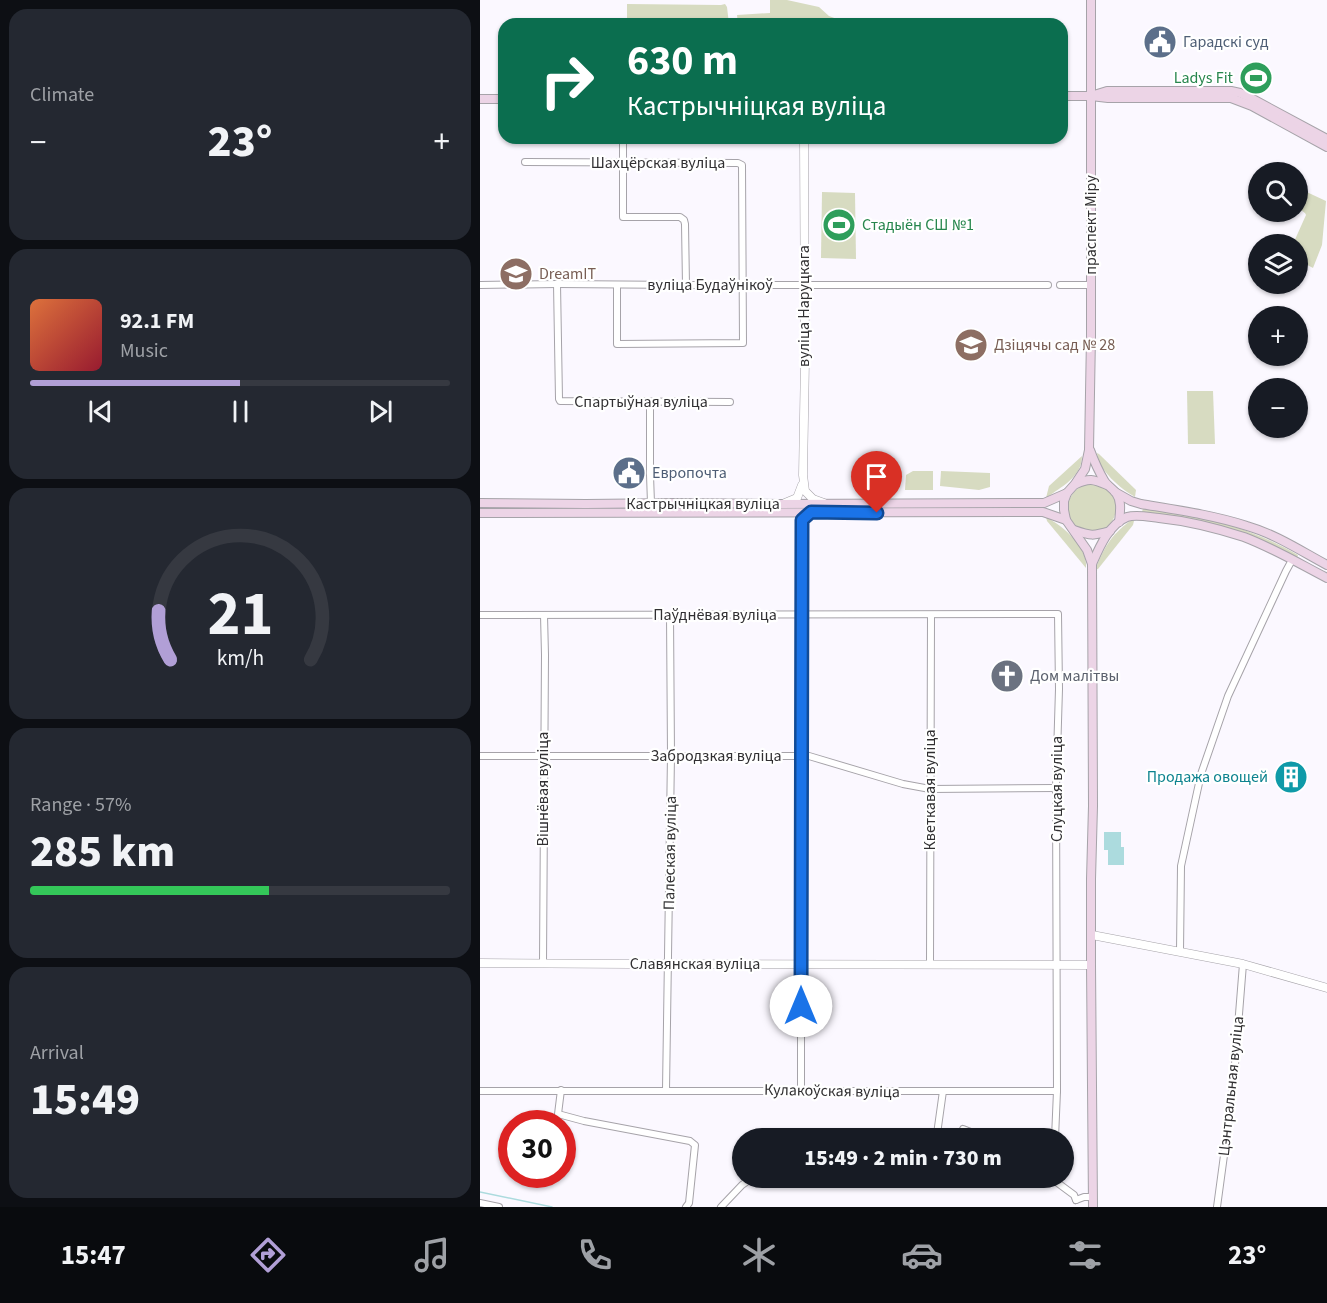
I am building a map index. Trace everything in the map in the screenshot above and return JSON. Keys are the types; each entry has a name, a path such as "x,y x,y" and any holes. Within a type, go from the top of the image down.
{"main road":[{"name":"праспект Міру","path":"1089,450 1091,0"},
{"path":"1091,96 1107,91 1231,98 1242,101 1327,147"},
{"path":"1068,96 1108,98 1207,95 1231,91 1276,110 1327,139"},
{"path":"480,99 498,99"},
{"path":"1089,450 1085,469 1067,493 1064,510 1066,520 1087,550 1092,564 1093,1207"},
{"path":"1089,450 1107,484 1115,492 1131,501 1249,526 1278,538 1327,565"},
{"path":"1075,484 1085,480 1107,484"},
{"path":"1115,492 1120,508 1119,522"},
{"name":"Кастрычніцкая вуліца","path":"480,503 1044,503 1067,493"},
{"name":"Кастрычніцкая вуліца","path":"480,513 1043,512 1066,520"},
{"path":"1092,564 1110,531 1119,522 1132,516 1209,526 1246,538 1327,578"},
{"path":"1074,530 1095,536 1110,531"}],"street":[{"path":"623,144 623,217 680,217 685,222 686,285"},
{"name":"вуліца Наруцкага","path":"803,475 804,144"},
{"name":"Шахцёрская вуліца","path":"525,162 741,164 742,285"},
{"name":"Спартыўная вуліца","path":"557,284 559,399 561,401 730,402"},
{"name":"вуліца Будаўнікоў","path":"480,285 1048,285"},
{"path":"617,285 617,344 628,344 742,343 742,285"},
{"path":"1060,285 1090,285"},
{"path":"650,402 651,503"},
{"path":"803,475 805,491 813,499 826,503"},
{"path":"779,504 797,498 803,475"},
{"path":"792,512 802,520"},
{"path":"801,1090 802,520 811,512"},
{"path":"1180,951 1181,866 1201,774 1228,696 1292,560"},
{"name":"Паўднёвая вуліца","path":"480,615 1058,614"},
{"name":"Слуцкая вуліца","path":"1058,614 1059,689 1056,788 1058,964"},
{"name":"Вішнёвая вуліца","path":"543,963 544,615"},
{"name":"Палеская вуліца","path":"666,1090 671,755 670,615"},
{"name":"Кветкавая вуліца","path":"930,964 931,615"},
{"name":"Забродзкая вуліца","path":"480,756 809,756 903,784 930,789 1056,788"},
{"path":"1092,935 1243,964 1327,988"},
{"name":"Славянская вуліца","path":"480,963 1091,964"},
{"path":"1055,1128 1058,964"},
{"name":"Цэнтральная вуліца","path":"1216,1207 1233,1089 1243,964"},
{"name":"Кулакоўская вуліца","path":"480,1091 801,1090 943,1094 1057,1093"},
{"path":"561,1092 558,1114 690,1141 695,1145 689,1203 686,1207"},
{"path":"937,1128 943,1094"},
{"path":"722,1207 739,1188"},
{"path":"1065,1188 1074,1195 1075,1204"},
{"path":"1075,1204 1084,1197 1093,1197"},
{"path":"480,1203 499,1207"}],"green space":[{"path":"770,0 787,0 819,7 834,18 737,18 737,15 770,13"},
{"path":"627,4 725,4 728,18 627,18"},
{"name":"Стадыён СШ №1","path":"822,192 855,193 856,259 821,258"},
{"path":"1308,193 1326,201 1322,245 1313,268 1308,265 1308,234 1297,234 1303,222 1308,222"},
{"path":"1187,391 1213,391 1215,444 1188,444"},
{"path":"1097,453 1136,490 1135,497 1117,484 1106,472 1101,466"},
{"path":"1082,456 1075,476 1046,498 1049,486"},
{"path":"913,471 933,471 933,490 905,490 906,475"},
{"path":"941,471 990,473 990,487 979,490 940,486"},
{"path":"1092,484 1109,491 1116,508 1109,525 1092,532 1075,525 1068,508 1075,491"},
{"path":"1143,508 1194,516 1235,527 1298,555 1297,558 1187,518 1142,512"},
{"path":"1046,517 1060,526 1079,545 1086,560 1086,568 1047,521"},
{"path":"1130,521 1134,521 1133,525 1095,570 1108,543"}],"water":[{"path":"1104,832 1121,832 1124,865 1108,865 1108,850 1104,850"}],"waterway":[{"path":"480,1192 552,1207"}],"place":[{"name":"Гарадскі суд","path":"1160,42"},
{"name":"Ladys Fit","path":"1256,78"},
{"name":"Стадыён СШ №1","path":"839,225"},
{"name":"DreamIT","path":"516,274"},
{"name":"Дзіцячы сад № 28","path":"971,345"},
{"name":"Европочта","path":"629,473"},
{"name":"Дом малітвы","path":"1007,676"},
{"name":"Продажа овощей","path":"1291,777"}],"route":[{"path":"801,1006 802,520 811,512 877,513"}]}
